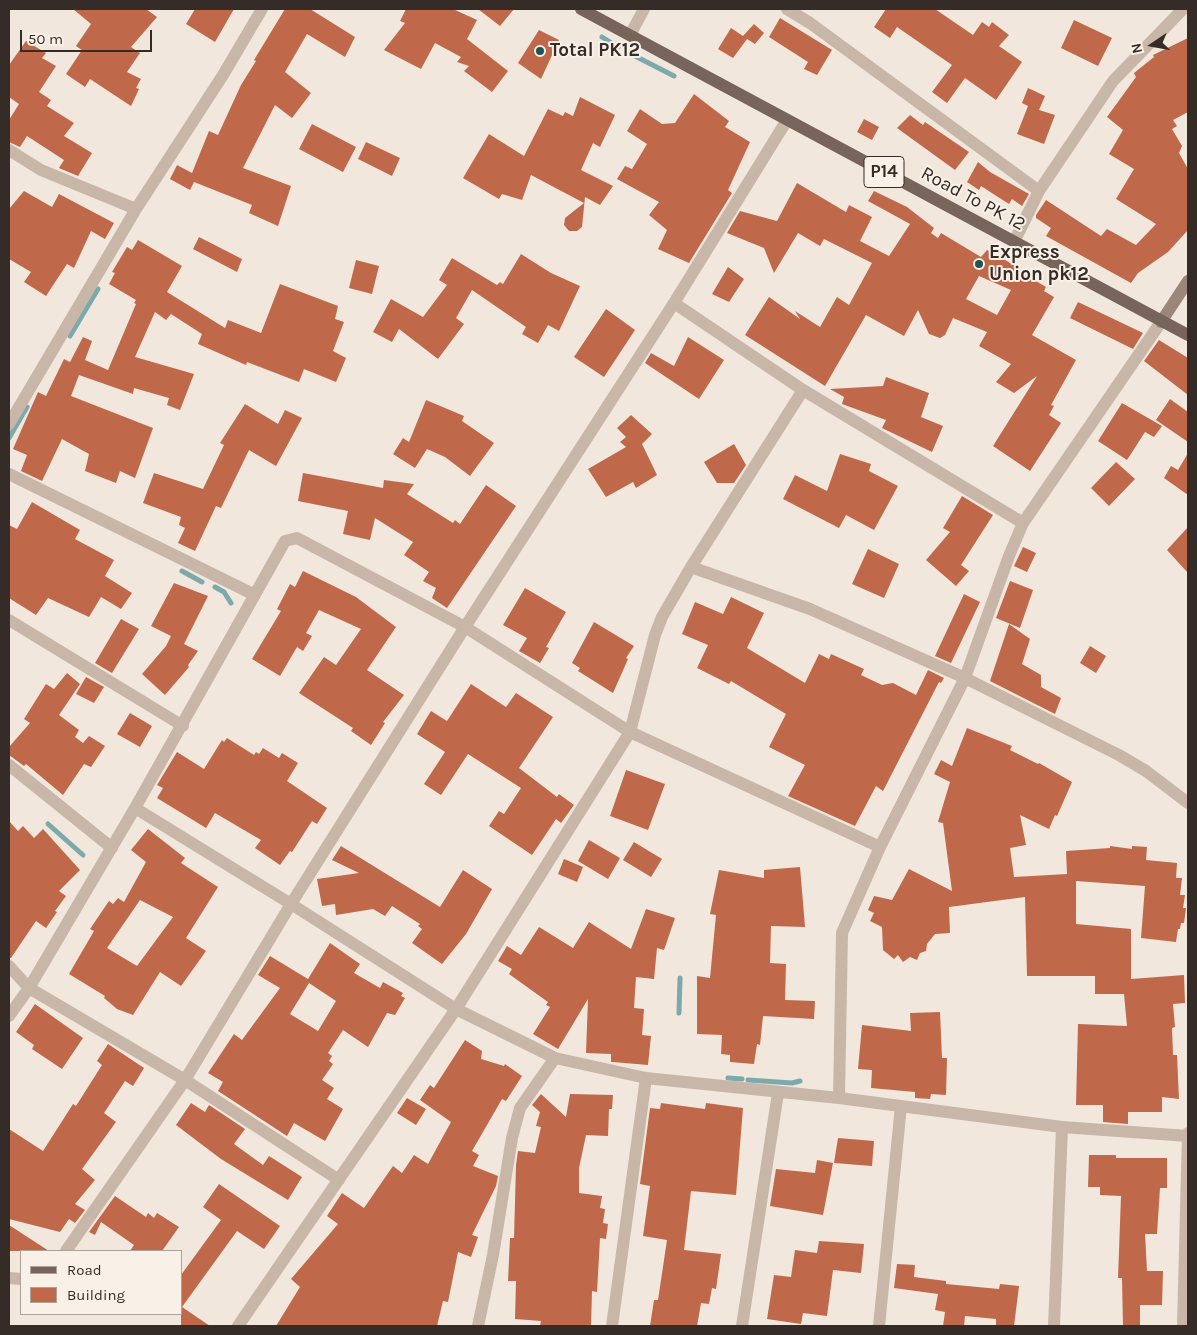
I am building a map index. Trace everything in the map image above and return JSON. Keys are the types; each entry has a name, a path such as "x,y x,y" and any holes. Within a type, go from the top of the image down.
{"main road":[{"name":"Road To PK 12","path":"581,9 1188,335"},
{"path":"1161,322 1188,281"}],"street":[{"path":"9,424 136,209 223,76 262,9"},
{"path":"630,35 644,9"},
{"path":"787,9 810,23 1039,191"},
{"path":"1014,242 1039,191 1113,81 1183,9"},
{"path":"67,1250 186,1080 291,904 465,627 674,303 788,120"},
{"path":"9,150 41,170 136,209"},
{"path":"674,303 803,390 1023,523"},
{"path":"839,1098 840,940 880,847 965,678 1009,556 1023,523 1161,322"},
{"path":"238,1326 456,1009 630,732 655,635 662,617 691,567 803,390"},
{"path":"9,474 255,595"},
{"path":"9,1016 29,988 183,726 285,541 297,538 465,627 630,732 880,847"},
{"path":"691,567 810,609 965,678 1119,755 1146,771 1188,804"},
{"path":"9,620 183,726"},
{"path":"9,765 112,848"},
{"path":"135,808 456,1009 555,1058 646,1078 839,1098 1062,1127 1188,1135 1183,1326"},
{"path":"9,966 29,988 186,1080 339,1180"},
{"path":"478,1326 494,1255 512,1138 520,1108 555,1058"},
{"path":"612,1326 646,1078"},
{"path":"742,1326 778,1093"},
{"path":"879,1326 901,1106"},
{"path":"1054,1326 1062,1127"}],"building":[{"path":"73,9 146,9 157,17 131,47 140,53 127,72 141,79 136,88 139,89 131,106 90,79 85,87 66,74 82,50 76,46 91,24"},
{"path":"195,9 234,9 215,42 186,24"},
{"path":"285,9 310,9 355,37 345,57 307,34 285,72 311,93 292,118 275,105 243,168 291,186 278,226 249,213 252,205 194,182 190,190 170,179 177,165 192,173 209,131 218,135 241,85 256,61 254,60"},
{"path":"406,9 453,9 477,20 467,39 508,71 492,92 464,71 469,66 457,62 461,57 435,43 421,69 384,50 405,23 400,21"},
{"path":"478,9 514,9 500,26"},
{"path":"886,9 935,9 973,35 982,22 989,27 992,22 1009,35 999,46 1022,62 996,100 965,78 947,103 932,92 952,65 897,27 890,38 874,27"},
{"path":"780,18 832,50 817,75 804,69 808,62 769,37"},
{"path":"1074,20 1112,38 1098,66 1061,48"},
{"path":"754,24 764,33 755,44 747,39 733,58 718,49 731,28 743,36"},
{"name":"Total PK12","path":"539,30 559,40 541,79 518,63"},
{"path":"1188,38 1188,112 1173,120 1177,126 1172,129 1182,146 1179,153 1188,169 1188,230 1168,252 1138,273 1131,283 1046,236 1051,228 1036,218 1036,215 1046,200 1101,236 1107,229 1136,245 1156,224 1116,199 1134,169 1109,154 1123,130 1107,117 1136,77 1134,73 1154,57 1153,55"},
{"path":"26,41 46,53 42,58 56,66 39,92 51,100 47,106 74,123 64,136 92,153 78,176 59,168 64,160 27,136 20,147 9,142 9,120 19,104 9,97 9,65"},
{"path":"1028,88 1045,96 1039,110 1055,115 1044,144 1017,134 1028,106 1022,103"},
{"path":"694,94 729,121 725,127 750,142 728,190 732,193 689,263 658,249 667,230 649,215 659,202 617,179 625,166 632,169 647,144 627,131 640,109 662,124 675,123"},
{"path":"580,97 615,115 600,147 593,143 581,170 613,186 600,205 585,197 582,227 577,231 569,231 564,225 565,218 584,203 531,175 522,200 502,194 499,199 463,178 489,134 524,156 548,109 563,116 565,112 573,116"},
{"path":"910,115 923,125 925,122 969,152 955,170 897,128"},
{"path":"864,119 879,127 872,140 857,132"},
{"path":"312,124 356,147 343,172 299,149"},
{"path":"366,142 400,158 392,176 358,159"},
{"path":"978,162 990,172 1029,194 1022,206 1012,199 1009,204 981,186 979,190 967,182"},
{"path":"797,183 846,212 849,205 872,217 860,241 889,256 910,224 868,201 874,191 907,207 934,228 931,233 938,238 941,233 981,257 987,250 1017,267 1016,269 1046,287 1044,291 1054,297 1032,335 1076,360 1051,405 1054,406 1049,415 1061,423 1030,471 993,446 1037,376 1014,393 996,382 1011,364 979,346 987,332 953,318 945,335 940,338 929,334 918,310 904,336 866,315 825,386 745,335 769,297 800,319 795,311 820,327 837,297 849,305 872,263 824,239 820,246 798,233 774,273 764,248 727,233 740,211 777,221","holes":["979,276 1011,290 997,315 966,299"]},
{"path":"24,191 52,207 59,194 114,223 105,239 91,231 74,268 67,264 46,296 24,282 31,272 9,259 9,209"},
{"path":"199,237 242,259 237,272 193,249"},
{"path":"138,240 182,266 167,292 225,328 228,320 261,333 280,284 338,306 335,319 344,322 333,351 346,358 336,382 304,369 299,382 247,362 246,365 198,344 202,334 171,314 166,320 155,312 135,357 194,374 180,410 167,405 169,398 134,388 133,394 79,375 71,396 153,428 135,478 120,471 116,483 85,471 89,454 62,439 42,481 21,471 27,455 13,449 38,392 46,396 64,359 70,362 83,337 92,341 85,360 108,370 136,304 134,303 136,300 109,284 115,273 112,272 127,247 132,250"},
{"path":"521,254 551,273 580,286 559,331 548,325 538,343 522,334 526,327 472,290 456,318 464,324 438,359 399,329 392,342 373,332 391,299 423,317 447,285 439,280 452,258 497,285 500,282 503,284"},
{"path":"356,260 379,266 372,294 349,288"},
{"path":"728,267 744,279 729,302 712,294"},
{"path":"1078,302 1143,333 1133,349 1070,318"},
{"path":"606,309 635,330 604,377 574,357"},
{"path":"688,337 724,360 699,399 645,363 651,353 674,366"},
{"path":"1159,340 1188,358 1188,395 1144,361"},
{"path":"886,377 929,393 921,417 943,426 932,452 882,428 886,420 842,404 844,397 830,389 883,386"},
{"path":"1170,399 1188,412 1188,442 1156,420"},
{"path":"426,400 464,416 462,421 494,443 470,476 445,457 427,449 415,468 393,454 403,438 409,442"},
{"path":"1122,403 1162,426 1154,437 1145,432 1127,460 1098,441"},
{"path":"245,404 278,424 285,410 302,418 276,466 249,450 221,508 216,506 195,551 178,543 185,528 179,525 181,517 143,503 154,473 203,489 224,445 220,443"},
{"path":"631,415 652,434 642,444 657,475 636,488 633,482 606,497 588,469 626,447 620,442 626,437 617,428"},
{"path":"734,444 746,465 734,483 717,483 704,462"},
{"path":"1188,453 1188,495 1164,478 1171,466 1178,470"},
{"path":"840,454 871,464 869,471 898,486 874,530 846,515 839,528 783,499 795,475 827,491"},
{"path":"1116,462 1135,479 1109,506 1091,488"},
{"path":"303,473 383,488 384,480 414,484 407,494 453,523 455,520 460,524 486,485 516,506 447,608 432,598 436,588 423,581 429,572 404,555 413,542 375,518 370,540 343,534 348,511 298,501"},
{"path":"962,496 993,515 961,565 969,571 956,586 926,560 950,532 943,528"},
{"path":"32,502 80,530 75,539 114,560 105,576 132,593 121,609 101,597 89,617 48,598 36,615 9,598 9,525 17,529"},
{"path":"1188,527 1188,573 1167,550"},
{"path":"1023,547 1036,553 1027,572 1014,566"},
{"path":"868,549 899,564 884,598 852,584"},
{"path":"303,571 356,597 396,627 367,670 404,695 383,722 385,723 371,745 351,731 353,728 299,693 324,657 336,665 361,629 319,610 306,633 312,636 303,651 297,647 280,676 252,659 281,611 277,609 290,584 295,587"},
{"path":"1010,581 1033,590 1020,628 996,618"},
{"path":"174,583 208,596 184,644 198,651 188,665 189,667 165,695 142,674 166,646 171,636 151,626"},
{"path":"525,588 566,612 546,647 549,648 540,663 519,651 527,638 503,625"},
{"path":"964,594 980,602 951,663 935,656"},
{"path":"731,597 764,613 747,648 805,683 819,654 829,659 831,654 864,669 861,675 882,685 893,683 916,695 928,670 944,678 941,683 939,682 883,791 876,786 855,826 788,796 805,765 769,747 786,714 731,681 729,684 697,668 708,645 682,634 695,602 723,614"},
{"path":"121,619 139,629 112,673 95,663"},
{"path":"594,622 634,646 626,658 628,659 613,693 578,671 580,668 572,663"},
{"path":"1009,624 1030,639 1022,664 1041,675 1041,687 1061,698 1055,714 990,681"},
{"path":"1090,646 1106,656 1096,673 1080,663"},
{"path":"67,673 80,684 59,715 79,730 75,737 83,743 89,736 105,746 91,767 84,764 63,795 26,764 24,766 9,755 9,747 30,723 24,719 46,684 54,689"},
{"path":"86,677 104,687 94,703 76,694"},
{"path":"471,684 506,707 516,693 553,717 519,768 557,797 559,794 574,805 561,823 556,819 532,855 489,826 499,811 504,814 521,788 468,754 441,795 424,784 445,752 417,734 431,711 447,721"},
{"path":"130,713 152,726 140,747 117,734"},
{"path":"967,728 1012,746 1010,750 1039,763 1072,782 1049,829 1020,815 1026,845 1010,848 1014,877 1067,874 1066,851 1110,848 1110,846 1132,849 1132,846 1147,847 1146,860 1177,863 1176,878 1182,878 1180,895 1185,895 1183,908 1186,908 1184,923 1181,923 1180,929 1178,929 1176,942 1141,938 1145,886 1076,881 1076,924 1131,929 1131,979 1184,975 1185,1003 1173,1004 1175,1027 1172,1028 1173,1055 1177,1055 1179,1099 1162,1097 1162,1112 1128,1112 1128,1124 1103,1122 1103,1105 1076,1105 1078,1024 1127,1026 1124,994 1095,994 1095,976 1027,976 1025,897 949,907 950,933 935,934 927,944 926,951 920,953 917,960 910,957 903,962 898,955 894,959 883,950 882,927 870,921 874,913 868,910 874,896 892,900 909,869 952,891 943,823 938,822 950,782 934,774 941,760 952,766"},
{"path":"227,738 254,755 256,752 259,754 263,748 279,758 282,753 298,763 287,781 327,808 317,824 312,821 292,852 290,851 280,865 255,848 261,840 215,813 206,828 157,798 163,788 157,785 177,752 204,769 222,740 224,742"},
{"path":"626,770 665,784 648,830 610,816"},
{"path":"9,821 18,831 23,826 34,838 43,829 80,870 59,891 66,896 46,928 36,921 11,958 9,958"},
{"path":"148,829 185,858 181,863 218,887 186,938 206,951 181,986 160,972 133,1015 117,1009 104,998 105,996 69,974 94,931 90,929 109,901 113,904 118,898 124,902 146,862 131,850","holes":["140,900 173,917 137,966 107,948"]},
{"path":"589,840 620,858 608,879 578,861"},
{"path":"634,842 662,859 651,877 623,860"},
{"path":"341,846 440,907 463,870 492,889 466,934 442,964 412,943 422,929 418,926 420,924 392,906 385,916 373,909 336,915 335,904 322,906 317,879 359,873 332,860"},
{"path":"564,859 583,867 577,882 558,874"},
{"path":"800,867 805,927 771,926 770,963 786,964 785,1000 815,1001 814,1019 763,1016 760,1045 757,1044 754,1064 730,1062 730,1055 721,1054 722,1035 697,1034 697,976 710,978 716,915 710,914 719,870 764,878 764,870"},
{"path":"646,909 675,918 664,950 657,948 654,979 636,977 634,1008 644,1009 642,1035 651,1036 648,1065 611,1062 611,1054 586,1053 588,999 558,1049 533,1034 550,1007 546,1005 548,1002 509,974 512,969 498,961 507,946 521,955 539,927 573,948 589,922 631,949"},
{"path":"330,943 360,964 354,973 380,988 383,982 403,993 401,996 405,998 395,1015 387,1013 368,1047 343,1030 328,1053 332,1056 329,1061 333,1064 322,1080 334,1088 327,1099 343,1109 325,1141 294,1123 287,1136 218,1091 223,1082 208,1073 234,1034 242,1040 280,988 258,975 270,956 308,979","holes":["309,983 336,1001 318,1031 290,1014"]},
{"path":"35,1004 83,1038 62,1069 32,1049 34,1045 16,1032"},
{"path":"940,1012 942,1058 947,1058 946,1095 931,1094 930,1099 915,1098 915,1092 871,1088 872,1070 858,1069 862,1025 911,1031 910,1013"},
{"path":"465,1040 482,1051 481,1059 504,1066 505,1064 522,1076 506,1101 502,1099 472,1151 479,1155 473,1166 498,1176 496,1186 472,1235 478,1237 471,1257 458,1252 448,1302 443,1301 437,1326 276,1326 300,1287 291,1279 338,1224 327,1216 342,1193 364,1208 393,1166 402,1173 414,1155 428,1164 451,1122 420,1100 430,1085 434,1088"},
{"path":"108,1044 144,1068 133,1086 125,1081 104,1113 116,1122 82,1169 95,1180 75,1204 85,1210 75,1223 69,1219 60,1232 9,1219 9,1129 43,1151 73,1104 76,1106 102,1065 97,1061"},
{"path":"541,1094 566,1117 570,1094 613,1095 612,1109 609,1109 608,1136 586,1135 579,1168 579,1193 602,1196 600,1208 605,1209 603,1223 608,1224 606,1239 600,1238 597,1292 592,1291 591,1326 540,1326 541,1321 515,1319 516,1281 508,1281 510,1238 514,1238 516,1165 518,1151 535,1153 541,1127 536,1126 540,1112 532,1105"},
{"path":"407,1098 426,1109 416,1125 397,1113"},
{"path":"191,1103 205,1112 209,1105 245,1129 234,1144 263,1165 269,1156 302,1177 288,1200 221,1159 176,1125"},
{"path":"661,1103 705,1109 706,1103 743,1108 736,1195 691,1191 684,1250 721,1254 716,1289 712,1288 709,1304 701,1303 697,1326 650,1326 654,1300 658,1300 667,1240 643,1236 650,1186 640,1184 650,1108 660,1109"},
{"path":"838,1138 874,1141 872,1166 834,1163"},
{"path":"1089,1155 1116,1155 1116,1158 1167,1158 1167,1188 1160,1188 1157,1234 1145,1234 1147,1271 1163,1271 1162,1305 1140,1305 1140,1326 1123,1326 1122,1278 1118,1278 1121,1196 1100,1195 1100,1187 1088,1187"},
{"path":"817,1160 833,1163 823,1215 770,1206 776,1169 815,1173"},
{"path":"219,1184 280,1226 264,1249 237,1231 182,1307 182,1274 221,1220 203,1207"},
{"path":"115,1196 146,1217 148,1213 154,1218 157,1213 179,1227 163,1250 131,1250 134,1245 101,1222 95,1235 89,1232"},
{"path":"9,1225 47,1250 20,1250 9,1251"},
{"path":"819,1241 864,1244 861,1273 833,1270 827,1316 803,1313 801,1324 767,1319 774,1275 791,1277 795,1250 817,1253"},
{"path":"897,1264 915,1265 914,1277 946,1281 946,1284 999,1289 1000,1284 1019,1286 1014,1326 996,1326 996,1319 965,1316 964,1326 943,1326 945,1312 935,1310 938,1294 894,1288"},
{"path":"182,1307 210,1326 181,1326"}],"waterway":[{"path":"602,37 618,47"},
{"path":"633,55 674,76"},
{"path":"70,336 98,289"},
{"path":"9,438 27,407"},
{"path":"182,571 202,582"},
{"path":"215,587 224,592 231,603"},
{"path":"48,824 83,855"},
{"path":"679,1013 680,978"},
{"path":"728,1078 742,1079"},
{"path":"748,1080 792,1083 800,1081"}],"place":[{"name":"Total PK12","path":"540,51"},
{"name":"Express Union pk12","path":"979,264"}]}
